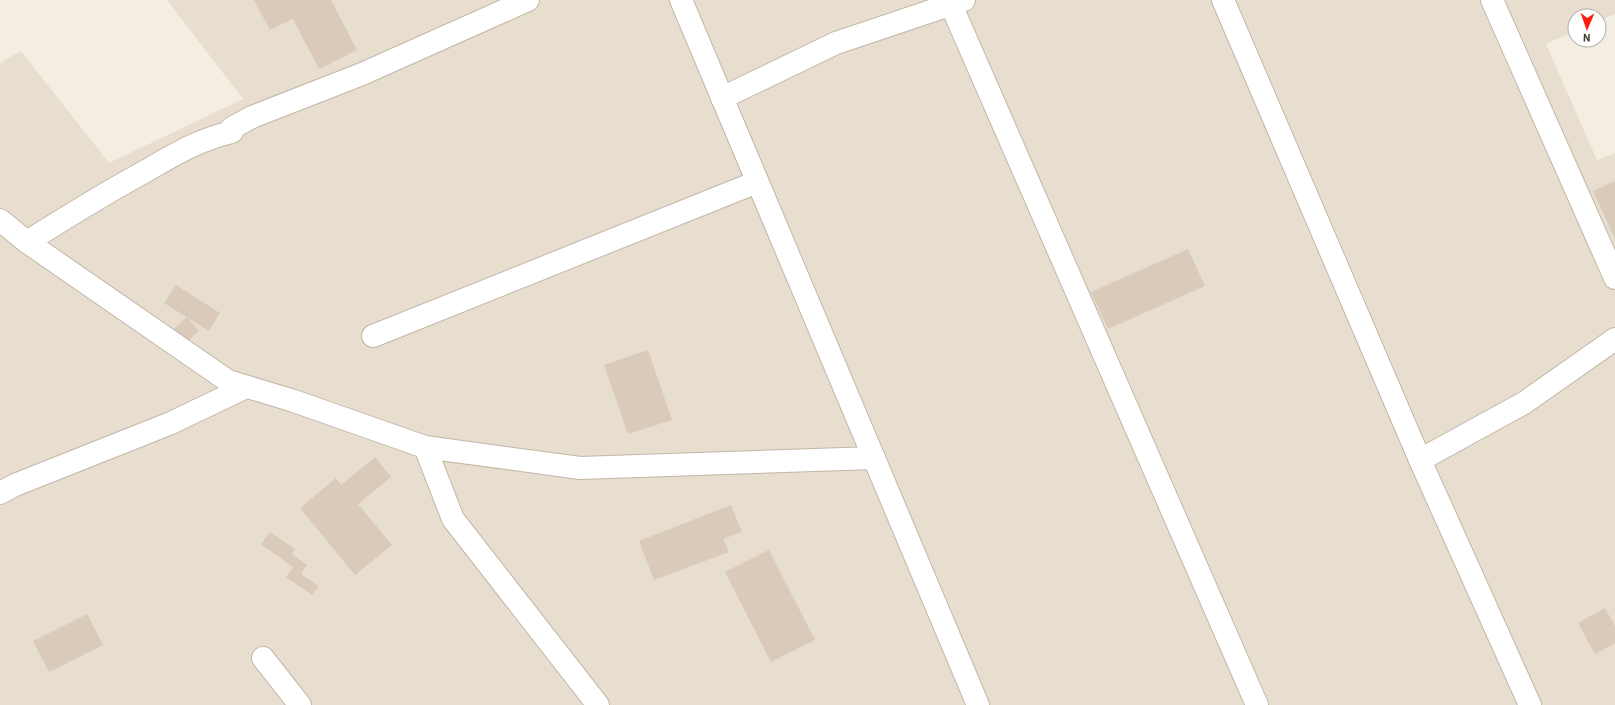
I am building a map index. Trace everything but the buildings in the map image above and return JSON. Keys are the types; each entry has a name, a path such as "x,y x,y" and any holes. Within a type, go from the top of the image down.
{"street":[{"path":"27,242 95,198 190,146 208,138 232,132 232,128 252,117 362,74 528,0"},
{"path":"681,0 978,705"},
{"path":"1223,0 1420,460 1530,705"},
{"path":"1492,0 1615,278"},
{"path":"722,98 836,43 955,2 1257,705"},
{"path":"373,336 757,182"},
{"path":"0,220 27,242 228,381 425,447 580,468 874,458"},
{"path":"1420,460 1524,403 1615,339"},
{"path":"0,493 15,485 171,423 246,387"},
{"path":"425,447 453,519 598,705"},
{"path":"263,658 300,705"}],"shaded area":[{"path":"167,0 1615,0 1615,14 1607,18 1607,8 1567,8 1567,35 1546,44 1597,160 1615,153 1615,705 0,705 0,63 21,51 109,163 243,99"}]}
